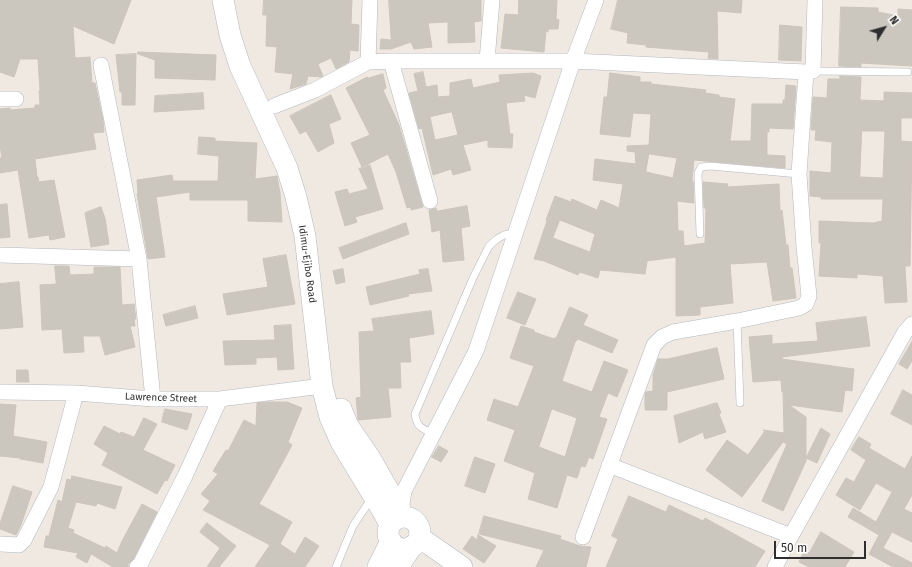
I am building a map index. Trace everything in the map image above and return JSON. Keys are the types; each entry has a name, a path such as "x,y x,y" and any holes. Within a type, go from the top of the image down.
{"main road":[{"name":"Idimu-Ejibo Road","path":"223,0 230,35 240,66 287,168 296,197 305,236 322,386 330,417 341,442 374,495 397,525"},
{"name":"Idimu-Ejibo Road","path":"237,0 243,32 252,61 274,106 300,166 311,202 340,407 348,426 370,458 392,497 397,525"},
{"path":"378,567 397,525 411,518 417,523 420,530 416,542 398,567"},
{"path":"397,525 400,548 406,548 416,542"},
{"path":"416,542 462,567"}],"street":[{"path":"368,62 370,0"},
{"path":"487,61 492,0"},
{"path":"397,525 404,490 476,351 573,61 596,0"},
{"path":"583,537 654,345 662,337 673,332 800,308 806,304 809,296 799,174 815,0"},
{"path":"391,61 430,201"},
{"path":"274,106 315,90 368,62 573,61 809,72"},
{"path":"101,65 139,259 153,399"},
{"path":"0,99 16,100"},
{"path":"0,255 139,259"},
{"path":"775,567 905,332 912,324"},
{"name":"Lawrence Street","path":"0,392 76,393 153,399 220,399 322,386"},
{"path":"0,544 19,544 24,540 51,487 76,393"},
{"path":"137,567 141,563 185,476 220,399"},
{"path":"609,465 791,536"}],"lane":[{"path":"809,72 908,72"},
{"path":"700,234 698,173 701,167 710,166 799,174"},
{"path":"433,434 418,426 414,414 473,278 489,246 500,237 516,233"},
{"path":"737,321 740,403"},
{"path":"336,567 353,526 374,495"}],"building":[{"path":"0,0 131,0 114,44 73,26 75,58 90,57 92,83 95,83 103,120 104,132 93,133 96,149 35,159 39,182 54,180 65,237 50,240 49,235 29,238 18,170 0,173 0,158 2,158 0,145 0,109 10,108 10,110 35,108 35,105 40,105 40,91 38,59 20,59 14,77 0,72"},
{"path":"264,0 352,0 351,24 359,25 358,51 350,50 349,62 336,69 331,58 318,64 323,76 308,76 306,84 290,89 293,74 275,72 277,47 266,46 267,15 263,15"},
{"path":"389,0 481,0 481,21 474,22 475,42 448,43 448,22 428,23 432,47 414,49 411,42 391,49 380,49 381,39 391,40"},
{"path":"519,0 557,0 556,19 559,20 558,29 548,29 548,32 546,31 544,52 501,48 505,14 518,15"},
{"path":"618,0 742,0 741,13 717,11 718,59 708,58 709,52 646,47 646,45 627,43 628,33 611,29"},
{"path":"841,7 878,8 878,12 898,16 898,9 912,10 912,66 861,63 861,67 839,66"},
{"path":"780,25 802,27 801,61 779,60"},
{"path":"138,52 216,55 215,80 155,78 155,60 138,54"},
{"path":"136,54 135,105 122,105 122,92 120,92 116,55"},
{"path":"423,72 426,87 437,85 438,97 450,96 450,83 471,79 473,88 500,82 499,75 533,73 541,76 535,98 524,95 525,101 506,103 510,134 513,134 512,148 488,147 488,140 463,145 471,170 453,175 451,169 433,175 422,128 419,129 409,93 418,91 414,74","holes":["452,112 458,135 435,140 430,117"]},
{"path":"610,73 640,77 640,82 651,82 651,84 706,90 705,93 735,99 730,141 751,141 752,104 783,104 783,100 785,100 786,85 796,86 793,129 769,128 769,132 767,132 767,155 785,156 785,168 694,160 692,181 694,203 677,201 678,231 683,231 684,246 705,243 706,208 704,208 703,182 728,184 727,187 779,184 780,211 782,210 786,245 788,245 790,268 792,268 796,298 773,301 767,262 730,264 733,303 700,307 700,315 676,316 676,257 647,261 645,274 600,270 598,278 580,272 578,275 544,261 534,259 555,196 571,202 572,199 597,210 601,200 619,208 623,184 593,180 595,159 636,164 635,152 627,151 627,146 649,145 651,114 633,113 630,137 600,134 604,97 607,97","holes":["649,154 677,158 673,178 646,172","560,220 595,234 590,252 553,238"]},
{"path":"383,74 386,88 383,90 399,125 423,207 411,210 411,207 407,208 396,172 388,154 362,167 351,143 370,135 346,88 367,77"},
{"path":"840,76 861,77 860,100 884,101 884,92 912,93 912,118 901,118 901,141 912,142 910,266 905,266 907,302 885,303 883,276 857,274 857,278 819,276 821,243 819,243 819,221 873,223 882,221 883,199 821,199 821,197 810,196 810,171 831,173 832,142 815,140 816,130 811,130 813,97 827,98 828,79 840,79","holes":["862,131 885,131 883,178 860,177"]},
{"path":"203,93 204,109 154,112 155,96"},
{"path":"331,95 341,119 329,124 334,143 318,152 306,131 300,134 290,116"},
{"path":"199,137 215,138 215,141 257,143 255,179 277,176 282,222 248,221 248,200 190,200 190,192 156,197 165,257 148,259 137,194 137,180 172,175 173,181 218,181 219,156 198,154"},
{"path":"370,165 383,209 355,217 357,222 345,226 335,192 347,189 349,194 368,189 359,169"},
{"path":"7,204 10,237 0,238 0,205"},
{"path":"467,206 470,226 461,228 464,260 443,262 440,230 432,232 429,210 436,208 437,211"},
{"path":"101,207 105,218 109,244 91,247 85,213"},
{"path":"406,223 409,234 343,259 339,248"},
{"path":"286,255 295,304 227,315 223,294 268,287 263,259"},
{"path":"55,266 69,266 70,275 94,274 94,267 120,267 122,305 134,304 136,319 134,319 135,326 130,326 135,347 105,355 100,336 83,336 84,352 64,353 62,329 42,330 40,285 56,284"},
{"path":"343,269 345,282 336,284 333,271"},
{"path":"428,269 432,291 408,294 409,296 370,305 366,287 420,274 419,270"},
{"path":"19,282 23,327 0,329 0,284"},
{"path":"518,292 536,299 525,325 507,318"},
{"path":"195,306 198,318 166,326 163,315"},
{"path":"570,307 588,315 583,325 618,340 612,353 578,339 575,342 562,381 592,392 604,361 628,370 617,397 608,393 599,417 607,419 593,459 589,457 585,467 581,466 577,478 567,475 557,508 528,499 535,473 504,461 515,430 487,420 494,399 518,407 534,366 510,358 521,326 554,339 556,338","holes":["552,409 577,418 565,457 539,447"]},
{"path":"431,311 434,334 409,338 411,362 400,362 401,388 388,388 391,417 358,420 356,398 361,397 359,332 374,331 372,319"},
{"path":"866,317 870,346 782,357 782,359 854,369 852,391 845,390 842,412 789,405 806,417 806,461 783,511 762,501 787,444 783,442 742,497 706,470 727,440 748,455 765,431 763,430 784,433 783,392 781,380 753,382 749,337 772,335 772,344 818,341 816,323"},
{"path":"291,325 294,369 278,370 277,357 256,358 256,364 225,365 223,341 275,340 274,326"},
{"path":"912,342 912,361 907,369 899,364"},
{"path":"717,348 724,379 667,392 667,410 645,410 645,395 646,392 653,391 653,375 658,359 668,359"},
{"path":"17,370 28,370 29,382 17,382"},
{"path":"903,390 912,395 912,425 891,414"},
{"path":"287,402 302,408 288,442 292,445 259,504 292,522 280,544 295,554 305,537 319,546 305,567 255,567 270,545 203,510 210,501 201,494 218,474 213,471 226,450 228,451 244,420 256,426 257,403"},
{"path":"717,403 721,413 719,414 726,432 705,439 703,432 679,443 674,416"},
{"path":"0,404 16,405 13,436 47,442 43,463 20,458 0,456"},
{"path":"165,409 192,414 187,430 162,422"},
{"path":"144,418 157,424 143,450 175,465 167,481 165,480 157,494 102,465 108,453 94,444 104,426 120,434 121,432 134,437"},
{"path":"821,428 830,434 817,463 806,458"},
{"path":"859,437 871,444 869,448 905,469 912,456 912,495 904,509 912,513 912,542 892,532 883,548 912,563 912,567 893,567 869,554 879,535 848,517 853,508 876,522 892,492 876,483 860,510 836,495 846,478 854,482 866,460 851,450"},
{"path":"439,446 448,451 441,462 432,457"},
{"path":"475,457 495,464 485,493 465,486"},
{"path":"72,476 122,487 115,509 97,503 96,506 76,502 68,528 74,530 73,533 105,548 106,546 117,553 142,504 157,512 134,558 128,564 128,567 113,567 91,554 87,563 76,557 78,553 44,547 46,536 49,536 58,500 62,502 67,479 71,480"},
{"path":"13,486 32,492 16,535 0,529 0,524"},
{"path":"629,496 666,512 669,505 703,521 705,518 765,551 755,567 606,567 618,539 612,536"},
{"path":"484,516 561,536 560,539 580,546 591,547 586,567 536,567 544,550 479,534"},
{"path":"207,523 236,546 219,567 207,567 220,548 200,532"},
{"path":"821,532 854,552 845,567 809,567 799,562 804,551 809,553"},
{"path":"478,535 496,546 484,563 463,549 472,536 477,540"}]}
